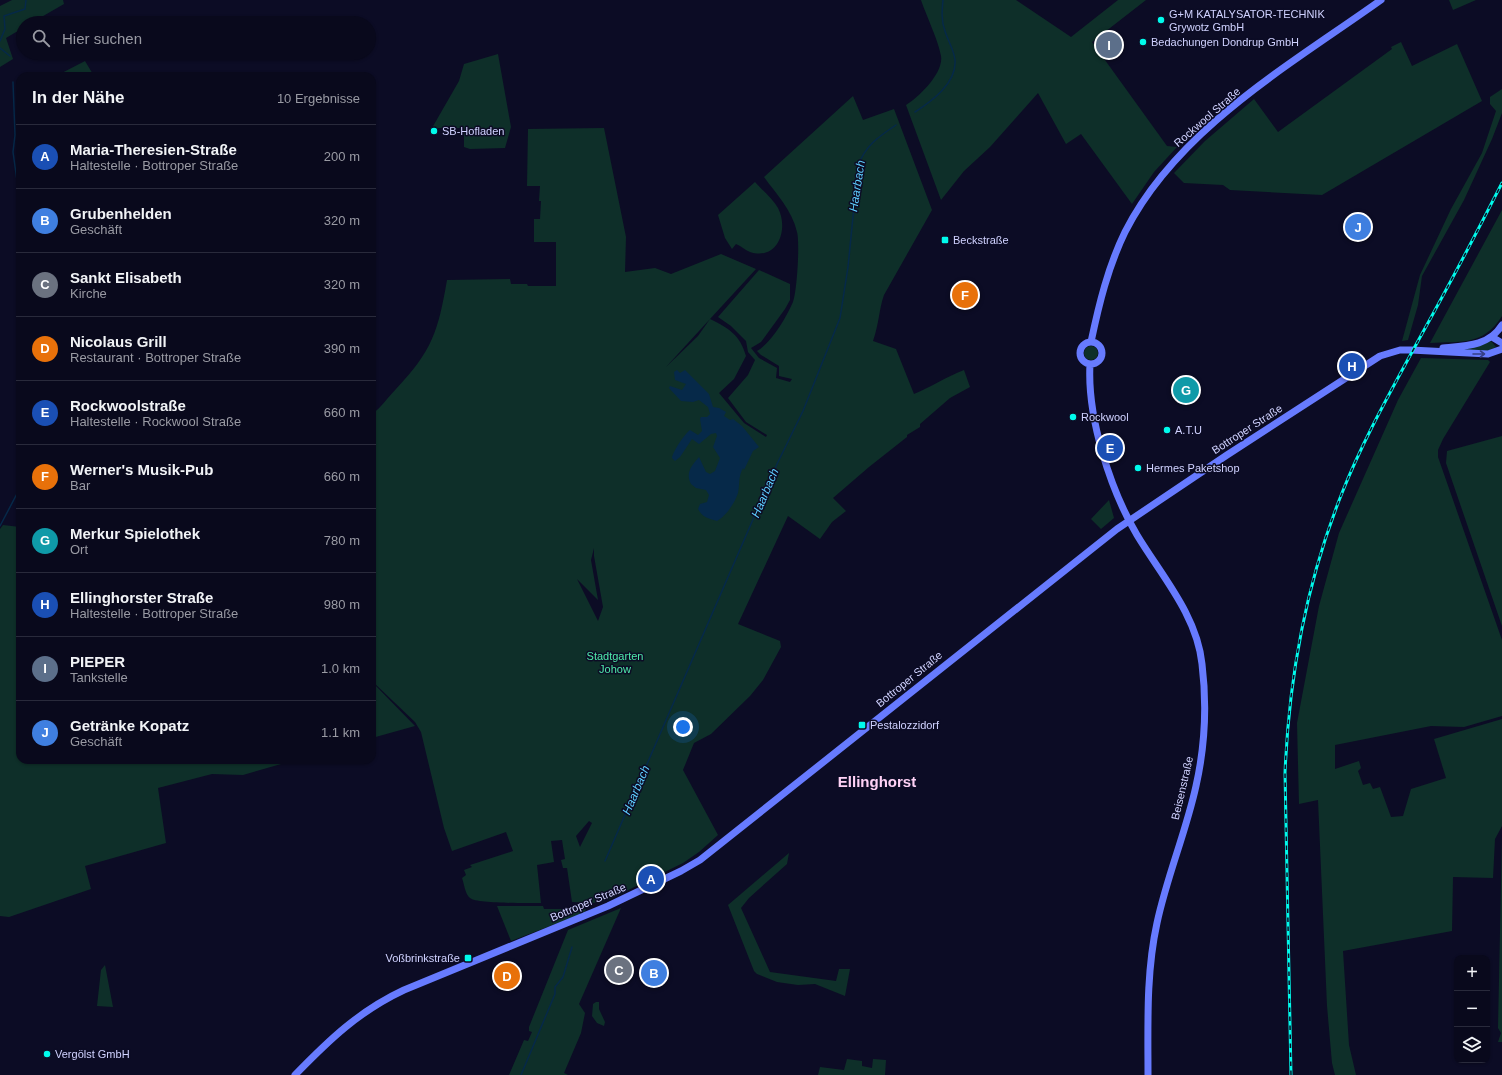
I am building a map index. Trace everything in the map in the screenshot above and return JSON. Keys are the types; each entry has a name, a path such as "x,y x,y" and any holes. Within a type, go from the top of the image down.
{"main road":[{"name":"Rockwool Straße","path":"1129,521 1102,449 1091,394 1090,364 1083,360 1080,352 1084,344 1091,342 1099,304 1114,258 1129,224 1153,187 1182,153 1208,127 1282,70 1381,0"},
{"name":"Bottroper Straße","path":"1427,350 1471,346 1492,337 1502,325"},
{"path":"1492,337 1502,343"},
{"path":"1090,364 1098,361 1102,354 1099,345 1091,342"},
{"name":"Bottroper Straße","path":"294,1075 345,1026 384,1000 608,906 681,872 700,860 1055,577 1129,521 1380,356 1400,350 1427,350 1488,354 1502,349"},
{"name":"Beisenstraße","path":"1129,521 1194,630 1202,660 1205,704 1202,754 1196,787 1157,921 1152,950 1148,985 1148,1075"}],"green space":[{"path":"12,0 63,0 64,4 43,16 16,16 16,32 6,38 13,59 0,67 0,6"},
{"path":"921,0 1016,0 1071,37 1118,0 1146,0 1092,42 1167,146 1177,147 1154,172 1132,204 1081,134 1066,144 1038,93 990,147 964,171 941,200 906,105 917,97 929,84 941,63 938,43"},
{"path":"1449,0 1476,0 1453,10"},
{"path":"1401,42 1412,66 1457,44 1482,101 1322,195 1230,190 1223,185 1184,183 1174,173 1205,141 1254,99 1278,132 1392,49 1391,47"},
{"path":"498,54 511,127 505,148 470,149 464,147 464,128 432,128 459,81 464,64"},
{"path":"85,61 92,72 64,72"},
{"path":"1502,89 1502,113 1492,139 1464,200 1422,276 1418,305 1408,340 1402,341 1420,275 1451,209 1482,153 1496,111 1490,104 1490,97"},
{"name":"Stadtgarten Johow","path":"853,96 863,120 894,109 932,210 884,295 873,341 896,349 914,394 964,370 970,387 950,398 920,424 920,427 907,435 907,437 833,498 846,511 832,522 820,539 788,516 738,624 780,641 781,647 763,680 750,696 711,734 694,743 683,770 718,835 699,852 683,863 610,899 593,903 572,902 567,868 563,868 561,860 565,859 562,840 551,841 554,862 537,865 541,903 504,903 475,900 470,898 462,878 466,875 464,870 472,867 470,865 513,851 506,832 452,851 444,828 421,732 415,722 376,685 376,411 408,376 426,352 432,340 440,314 447,280 510,279 511,284 527,284 528,286 556,286 556,242 534,242 534,219 540,219 541,201 539,201 540,186 527,186 528,129 604,128 626,237 625,272 655,268 671,274 721,254 756,269 710,319 733,333 741,343 746,356 734,379 719,393 744,423 766,437 767,435 746,422 728,398 748,375 755,360 748,352 746,341 731,326 718,317 759,270 790,284 790,300 785,309 761,342 751,348 759,358 777,368 776,378 790,382 792,379 779,376 779,366 757,351 773,336 787,315 793,302 796,288 798,237 795,224 784,203 764,177","holes":["710,319 698,336 666,367","594,548 594,556 603,607 598,621 577,579 598,600 591,560","589,821 592,823 580,847 576,836"]},
{"path":"755,182 778,208 782,225 779,241 774,248 768,252 760,254 750,252 736,244 732,249 725,238 718,215"},
{"path":"1502,210 1502,316 1495,326 1487,333 1471,340 1430,343"},
{"path":"1491,341 1496,347 1486,352 1439,349"},
{"path":"1088,346 1094,346 1098,350 1098,356 1094,360 1088,360 1084,356 1084,350"},
{"path":"1421,358 1488,360 1490,362 1443,439 1438,450 1438,457 1502,640 1502,716 1464,727 1431,726 1335,745 1335,769 1359,761 1361,768 1358,771 1363,785 1370,783 1373,789 1380,787 1391,817 1403,816 1411,789 1446,778 1434,739 1502,719 1502,826 1495,839 1493,878 1453,877 1452,931 1343,951 1349,1045 1356,1075 1335,1075 1332,1063 1327,1006 1318,800 1299,804 1297,723 1319,606 1339,533 1398,400"},
{"path":"1502,436 1502,626 1446,463 1447,451"},
{"path":"1109,500 1114,518 1101,529 1091,519"},
{"path":"3,525 16,527 16,764 281,764 243,775 212,774 158,788 166,843 85,866 91,889 9,917 0,916 0,529"},
{"path":"376,686 415,726 376,737"},
{"path":"1502,835 1502,1042 1498,1042 1501,1033 1498,1028"},
{"path":"789,853 787,864 749,898 741,908 770,972 836,981 839,969 850,969 845,996 815,984 798,985 777,982 757,974 754,971 728,905"},
{"path":"497,906 543,906 544,909 586,909 584,913 511,941"},
{"path":"621,908 579,1004 585,1013 581,1033 564,1073 568,1075 509,1075 524,1040 528,1041 532,1032 529,1031 529,1027 568,930"},
{"path":"105,965 113,1007 97,1006 101,970"},
{"path":"599,1002 599,1009 605,1022 604,1026 597,1023 592,1016 593,1004"},
{"path":"847,1059 862,1061 862,1066 872,1068 873,1059 886,1060 885,1075 818,1075 820,1067 844,1070"}],"water":[{"path":"677,370 680,373 685,370 709,394 713,407 719,408 726,412 724,416 730,420 733,419 742,426 759,447 753,451 744,470 743,468 741,471 738,493 735,501 726,513 717,521 704,516 700,512 698,509 700,504 707,502 709,495 706,490 696,488 689,480 690,469 699,457 706,472 710,474 715,471 720,458 713,447 717,436 716,433 711,434 699,444 692,439 680,457 675,461 672,458 679,443 690,430 698,435 702,431 700,419 701,417 707,417 710,414 708,407 699,400 693,402 681,401 669,388 670,386 682,390 686,384 675,380 674,372"}],"waterway":[{"path":"0,41 5,29 4,16 25,9 26,0"},
{"path":"915,112 936,97 948,84 955,68 954,56 943,23 943,0"},
{"path":"0,48 10,56"},
{"path":"13,82 15,135 13,152 16,173"},
{"name":"Haarbach","path":"605,861 777,464 803,411 840,318 848,267 858,166 868,147 896,125"},
{"path":"0,526 16,496"},
{"path":"521,1075 555,994 555,987 563,977 572,947"}],"railway":[{"path":"1291,1075 1285,773 1287,737 1295,666 1309,596 1329,527 1350,473 1368,435 1502,183"}],"place":[{"name":"G+M KATALYSATOR-TECHNIK Grywotz GmbH","path":"1161,20"},
{"name":"Bedachungen Dondrup GmbH","path":"1143,42"},
{"name":"PIEPER","path":"1109,45"},
{"name":"SB-Hofladen","path":"434,131"},
{"name":"Getränke Kopatz","path":"1358,227"},
{"name":"Beckstraße","path":"945,240"},
{"name":"Werner's Musik-Pub","path":"965,295"},
{"name":"Ellinghorster Straße","path":"1352,366"},
{"name":"Merkur Spielothek","path":"1186,390"},
{"name":"Rockwool","path":"1073,417"},
{"name":"A.T.U","path":"1167,430"},
{"name":"Rockwoolstraße","path":"1110,448"},
{"name":"Hermes Paketshop","path":"1138,468"},
{"name":"Pestalozzidorf","path":"862,725"},
{"name":"Maria-Theresien-Straße","path":"651,879"},
{"name":"Voßbrinkstraße","path":"468,958"},
{"name":"Sankt Elisabeth","path":"619,970"},
{"name":"Grubenhelden","path":"654,973"},
{"name":"Nicolaus Grill","path":"507,976"},
{"name":"Vergölst GmbH","path":"47,1054"}],"district":[{"name":"Ellinghorst","path":"877,781"}]}
